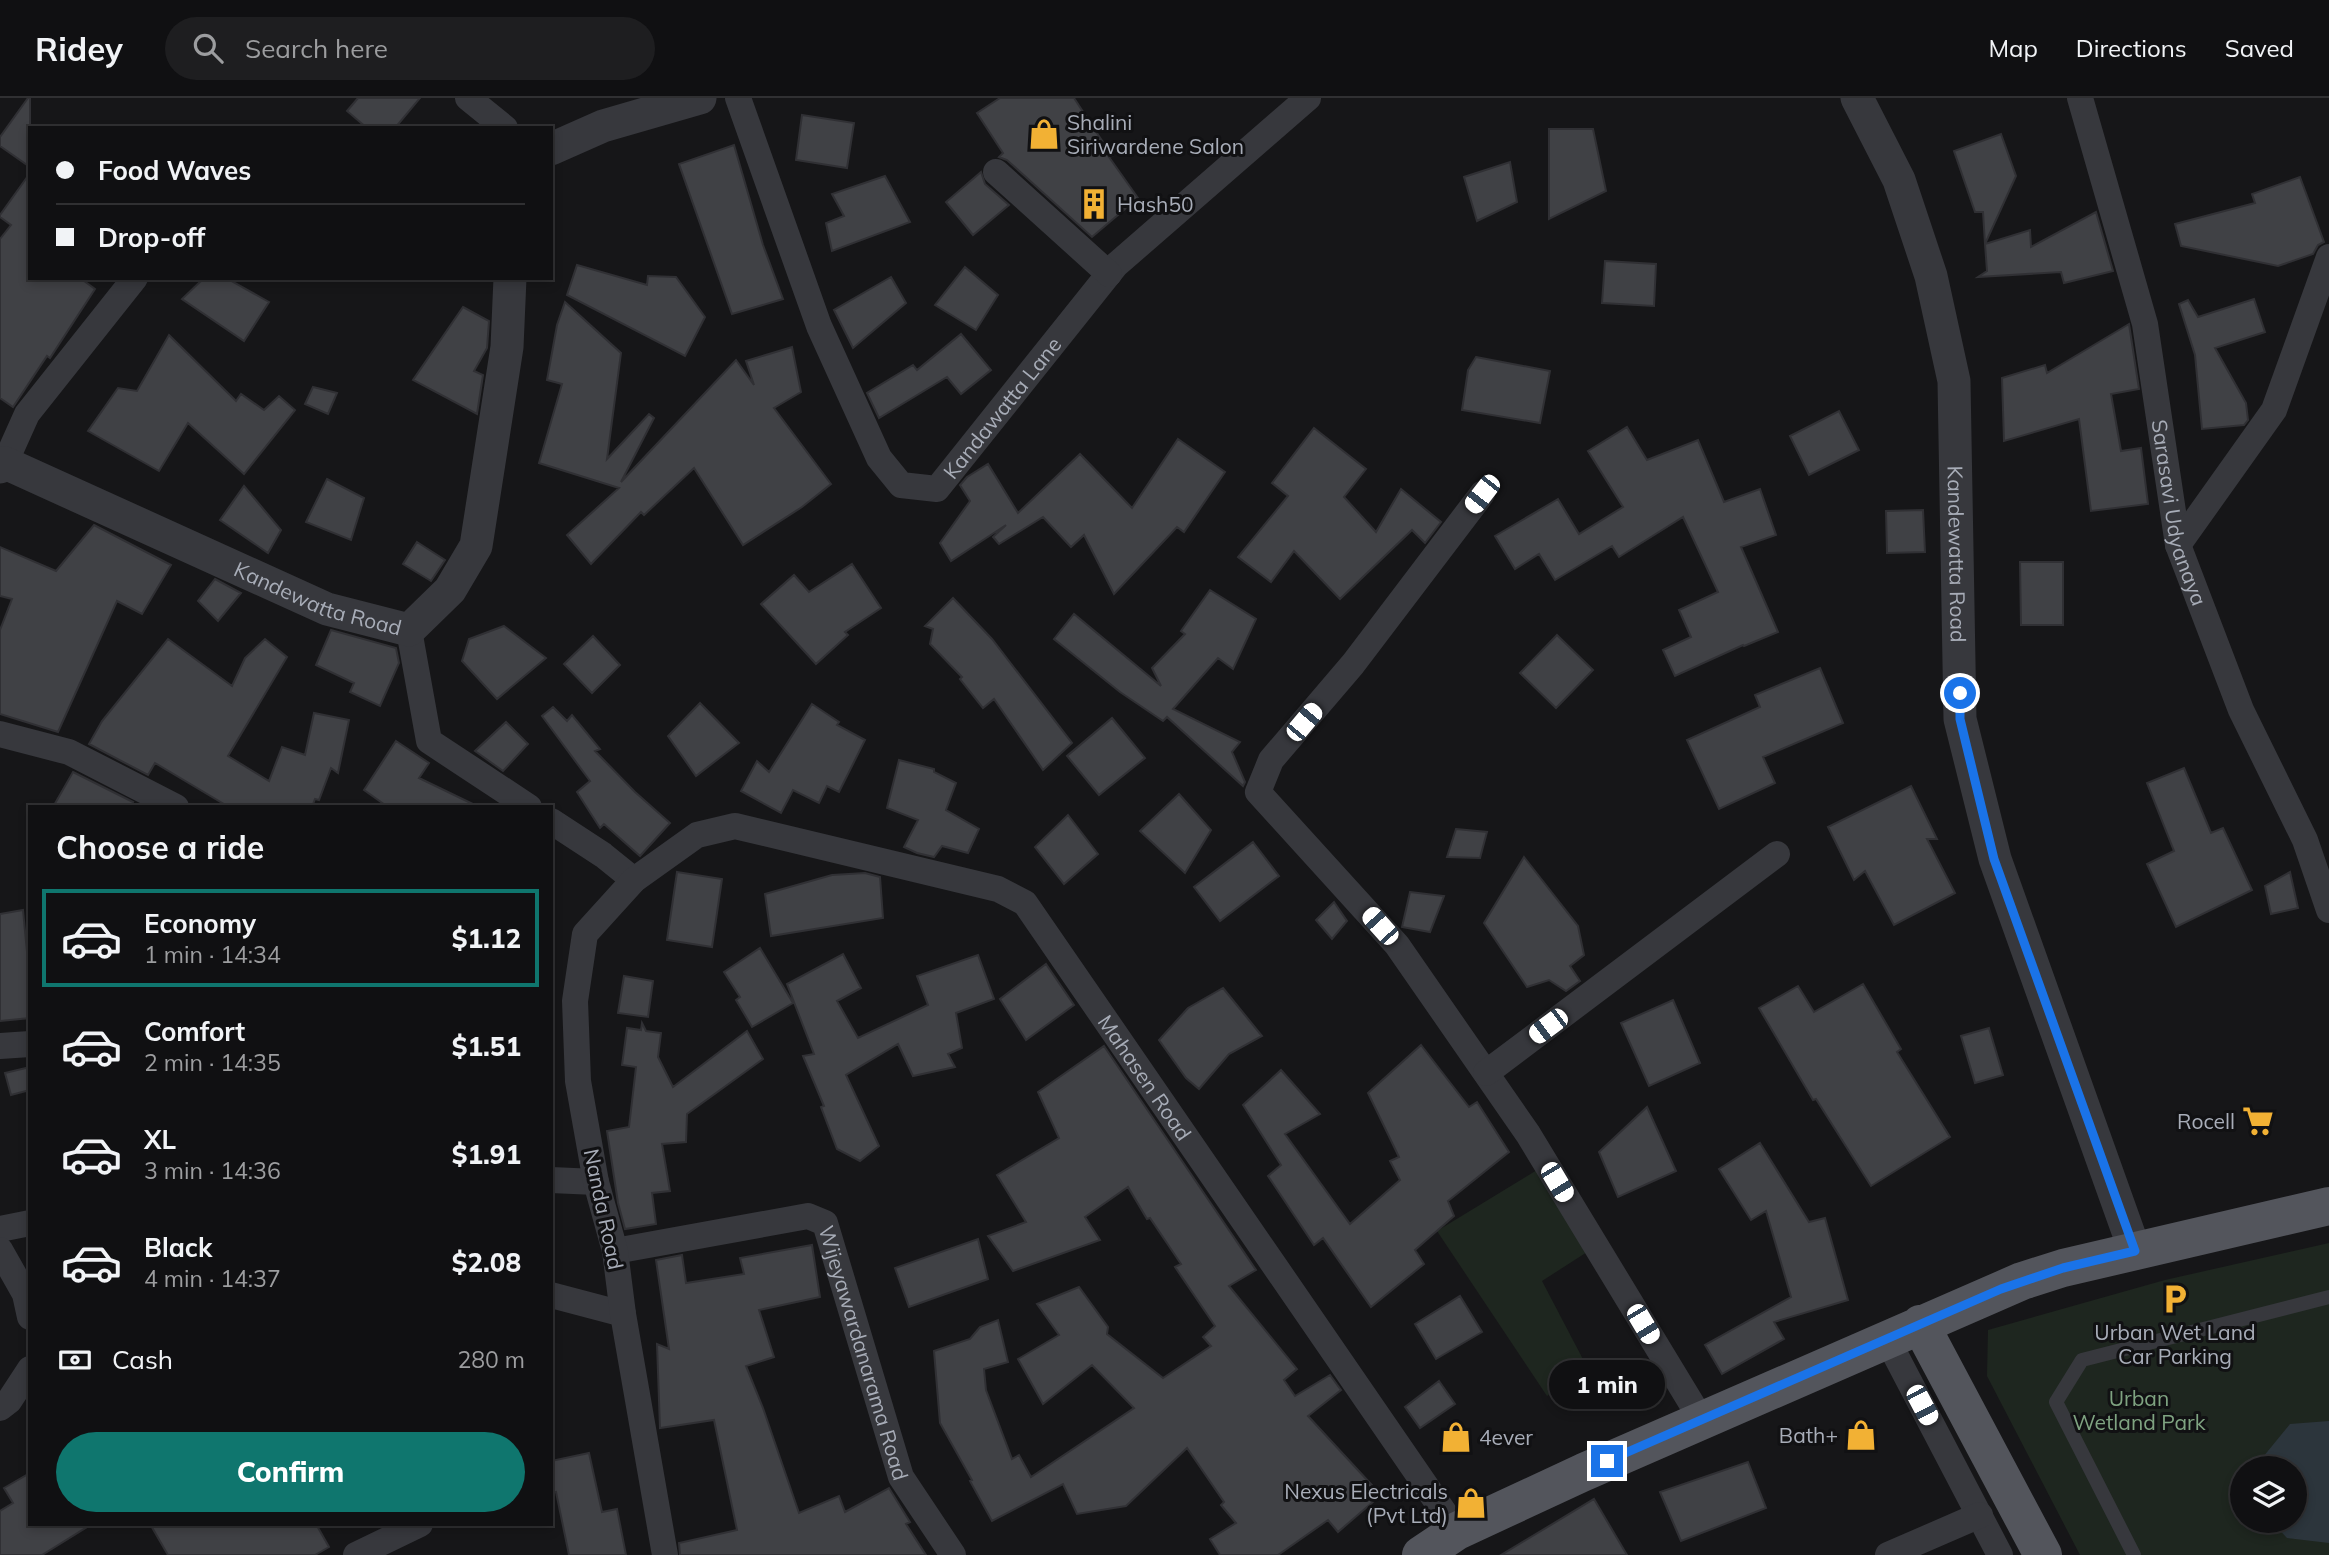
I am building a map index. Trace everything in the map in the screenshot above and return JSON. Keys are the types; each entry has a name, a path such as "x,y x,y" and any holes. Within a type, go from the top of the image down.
{"main road":[{"path":"1421,1555 1457,1531 1701,1419 2022,1281 2063,1268 2329,1206"},
{"path":"1904,1331 2043,1555"}],"street":[{"path":"468,98 503,126"},
{"path":"553,148 603,126 701,98"},
{"name":"Kandawatta Lane","path":"738,98 818,327 879,458 901,485 937,489 1116,265 1308,98"},
{"name":"Kandewatta Road","path":"1857,98 1899,180 1931,276 1954,382 1960,719 1994,859 2135,1251"},
{"name":"Sarasavi Udyanaya","path":"2080,98 2145,324 2178,545 2241,710 2305,840 2329,910"},
{"path":"996,172 1109,274"},
{"path":"2178,545 2273,410 2329,257"},
{"path":"3,465 27,414 133,280"},
{"name":"Kandewatta Road","path":"3,465 327,609 409,630 450,590 476,547 507,347 510,280"},
{"path":"1482,494 1353,664 1272,760 1258,792 1397,946 1528,1134 1701,1419"},
{"path":"409,630 429,741 526,805"},
{"path":"0,734 69,752 172,805"},
{"path":"553,822 603,855 634,880"},
{"name":"Mahasen Road","path":"697,835 735,825 998,889 1024,903 1457,1531"},
{"name":"Nanda Road","path":"665,1555 623,1314 615,1251 596,1182 578,1081 575,1001 585,934 634,880 697,835"},
{"path":"1486,1073 1777,854"},
{"path":"0,1046 28,1044"},
{"path":"553,1180 596,1182"},
{"name":"Wijeyawardanarama Road","path":"615,1251 808,1216 825,1223 901,1476 953,1555"},
{"path":"0,1229 28,1223"},
{"path":"0,1250 25,1294 28,1308"},
{"path":"553,1295 623,1314"},
{"path":"1904,1331 1980,1515 2000,1555"},
{"path":"0,1408 9,1401 28,1371"},
{"path":"1888,1555 1980,1515"},
{"path":"356,1555 417,1526"}],"lane":[{"path":"2134,1555 2056,1402 2082,1360 2329,1297"}],"green space":[{"path":"1537,1170 1598,1245 1542,1281 1586,1365 1547,1396 1437,1231"},
{"name":"Urban Wetland Park","path":"2329,1243 2329,1555 2080,1555 1987,1376 1988,1330 2165,1280"}],"shaded area":[{"path":"2329,1421 2329,1543 2287,1538 2282,1533 2307,1533 2307,1456 2264,1456 2290,1424"}],"building":[{"path":"30,98 28,166 0,146 0,137"},
{"path":"358,98 420,98 397,126 365,126 347,111"},
{"name":"Shalini Siriwardene Salon","path":"1000,98 1074,98 1112,156 1109,157 1138,198 1092,237 1007,160 999,157 1003,153 977,113"},
{"path":"802,115 854,123 847,168 796,160"},
{"path":"1549,129 1593,129 1606,191 1549,219"},
{"path":"2001,134 2016,176 1985,244 1983,212 1975,212 1954,151"},
{"path":"734,145 763,245 783,299 732,314 679,164"},
{"path":"1510,162 1517,202 1477,221 1464,177"},
{"path":"981,172 985,184 1009,205 973,235 946,202"},
{"path":"28,176 28,280 83,280 95,289 50,358 47,356 13,407 0,398 0,239 11,225 0,215"},
{"path":"885,176 910,222 832,251 826,223 844,216 832,194"},
{"path":"2300,177 2324,242 2318,245 2313,254 2278,266 2181,246 2175,224 2255,203 2252,194"},
{"path":"2096,212 2113,271 2064,283 2061,272 1978,277 1987,271 1985,244 2030,230 2031,247"},
{"path":"1605,261 1656,264 1654,306 1602,303"},
{"path":"577,265 647,285 648,276 676,277 705,317 685,356 567,295"},
{"path":"965,267 998,295 976,330 935,305"},
{"path":"891,277 906,303 853,348 834,310"},
{"path":"202,280 230,280 269,302 244,341 182,299"},
{"path":"2254,299 2265,332 2215,348 2246,403 2248,420 2244,425 2202,429 2195,355 2179,304 2188,300 2198,317"},
{"path":"565,302 621,353 607,459 649,414 654,418 621,482 736,360 754,385 746,361 792,347 801,392 774,408 831,484 802,507 743,545 694,468 644,515 641,512 591,564 567,535 619,488 539,463 562,384 547,380 557,325"},
{"path":"463,307 489,321 487,348 474,371 483,375 477,414 413,380"},
{"path":"2129,324 2139,389 2111,394 2121,451 2141,448 2148,504 2091,511 2079,419 2004,441 2002,378 2045,365 2047,373"},
{"path":"961,334 991,370 961,394 947,377 879,418 867,393 913,365 917,370"},
{"path":"169,335 236,401 241,394 264,410 279,396 295,410 244,474 188,423 159,471 88,431 118,388 137,391"},
{"path":"1476,357 1550,371 1540,423 1462,410 1468,370"},
{"path":"313,387 337,393 328,414 305,404"},
{"path":"1839,411 1859,450 1809,475 1790,436"},
{"path":"1627,427 1647,460 1698,440 1724,502 1760,489 1776,535 1741,547 1778,632 1675,676 1663,650 1691,637 1679,610 1718,592 1683,517 1619,557 1612,546 1555,580 1539,554 1515,569 1495,536 1558,499 1579,534 1623,507 1588,451"},
{"path":"1314,428 1366,469 1344,497 1376,532 1401,489 1441,522 1425,543 1412,530 1340,599 1294,551 1271,582 1238,557 1288,496 1272,483"},
{"path":"1178,439 1225,472 1184,532 1177,527 1114,594 1084,535 1071,547 1043,517 999,544 993,537 1006,525 951,561 940,543 970,501 960,485 967,477 988,464 1018,513 1080,454 1132,508"},
{"path":"327,479 364,498 351,540 306,522"},
{"path":"244,486 281,530 268,553 220,520"},
{"path":"1923,510 1925,552 1887,553 1886,511"},
{"path":"94,525 171,565 142,614 117,601 58,732 0,714 0,630 12,599 0,596 0,547 56,571"},
{"path":"417,542 445,560 431,581 403,564"},
{"path":"2020,562 2063,562 2063,625 2021,625"},
{"path":"852,564 881,608 845,632 848,635 816,664 761,604 794,575 809,592"},
{"path":"215,579 241,593 218,621 198,601"},
{"path":"1210,590 1256,619 1233,669 1218,658 1173,709 1240,742 1232,752 1245,782 1243,786 1167,717 1163,721 1120,692 1054,639 1074,614 1161,686 1152,668 1185,634 1181,631"},
{"path":"953,598 992,639 1072,743 1043,770 994,699 983,708 960,679 962,677 930,644 933,629 925,626"},
{"path":"504,626 546,658 497,699 462,661 469,639"},
{"path":"331,630 396,648 399,663 380,706 350,692 354,683 316,665"},
{"path":"1557,635 1593,670 1556,708 1520,673"},
{"path":"593,636 620,665 592,693 564,664"},
{"path":"168,639 232,686 245,658 265,639 287,657 228,756 269,781 282,747 305,755 314,713 349,720 338,773 331,768 319,800 315,799 313,805 226,805 155,763 148,775 89,744 102,721"},
{"path":"1820,668 1843,723 1763,757 1775,783 1719,809 1687,740 1760,707 1755,695"},
{"path":"700,703 739,743 696,776 668,736"},
{"path":"812,704 839,722 837,725 865,740 839,792 827,786 819,803 793,790 781,813 741,791 757,761 769,772"},
{"path":"553,707 567,721 572,715 600,749 595,751 670,823 640,856 604,824 600,828 577,792 590,781 542,716"},
{"path":"1112,718 1145,758 1099,795 1067,756"},
{"path":"506,722 528,744 503,771 475,751"},
{"path":"396,741 429,763 419,778 475,805 385,805 364,790"},
{"path":"899,760 934,769 934,772 956,783 946,810 979,829 968,853 942,846 934,857 904,847 918,820 887,808"},
{"path":"2184,768 2211,833 2223,828 2252,890 2176,927 2147,864 2174,851 2147,783"},
{"path":"73,772 133,802 131,805 54,805"},
{"path":"1911,786 1937,839 1927,839 1955,893 1894,925 1865,871 1854,880 1828,827"},
{"path":"1179,794 1211,830 1185,873 1140,831"},
{"path":"1068,815 1098,854 1064,884 1035,847"},
{"path":"1456,829 1487,832 1480,858 1447,857"},
{"path":"1253,842 1279,876 1220,921 1194,887"},
{"path":"1524,857 1578,926 1584,955 1570,966 1580,981 1566,991 1549,980 1527,987 1484,923"},
{"path":"677,872 722,879 712,947 667,940"},
{"path":"2290,872 2298,908 2271,914 2265,886"},
{"path":"865,873 880,877 883,918 771,936 765,894 832,875"},
{"path":"1410,892 1444,896 1430,932 1402,927"},
{"path":"1334,902 1347,921 1332,939 1316,920"},
{"path":"23,910 28,962 28,1018 0,1021 0,914"},
{"path":"760,948 793,1003 752,1027 736,1000 740,997 724,972"},
{"path":"843,954 861,988 837,1001 858,1038 928,1005 917,976 978,955 994,999 956,1013 962,1048 948,1054 955,1067 913,1076 898,1044 846,1075 879,1146 860,1161 837,1149 821,1107 824,1106 803,1056 814,1054 787,984"},
{"path":"1046,964 1074,1005 1026,1040 1000,999"},
{"path":"624,976 653,981 648,1017 618,1013"},
{"path":"1863,984 1901,1049 1897,1052 1950,1137 1871,1186 1816,1099 1813,1100 1759,1008 1798,986 1814,1012"},
{"path":"1223,988 1262,1036 1229,1054 1199,1089 1186,1078 1159,1040 1188,1008"},
{"path":"1673,1000 1700,1063 1649,1086 1621,1023"},
{"path":"642,1023 646,1031 661,1033 658,1057 673,1087 747,1031 763,1059 687,1114 686,1142 662,1144 670,1191 652,1193 656,1224 625,1229 618,1203 607,1131 629,1127 636,1067 622,1065 627,1028 641,1030"},
{"path":"1989,1028 2003,1075 1975,1083 1961,1036"},
{"path":"1421,1045 1469,1107 1477,1102 1509,1152 1448,1201 1454,1216 1415,1250 1424,1264 1371,1307 1323,1238 1314,1245 1268,1176 1281,1165 1243,1105 1281,1070 1320,1114 1285,1134 1350,1224 1400,1180 1390,1161 1399,1157 1368,1093"},
{"path":"1104,1046 1256,1270 1229,1286 1297,1369 1284,1380 1295,1396 1330,1375 1341,1390 1308,1416 1381,1495 1338,1532 1328,1520 1278,1555 1220,1555 1210,1539 1236,1523 1221,1505 1224,1502 1187,1448 1126,1506 1077,1514 1063,1484 992,1521 940,1423 934,1351 970,1339 980,1327 998,1320 1008,1362 984,1369 986,1390 1012,1459 1019,1455 1031,1477 1134,1408 1092,1365 1043,1404 1018,1359 1059,1335 1037,1304 1079,1287 1108,1327 1107,1334 1163,1378 1211,1346 1203,1337 1215,1326 1175,1267 1181,1264 1150,1218 1147,1219 1128,1187 1085,1217 1100,1240 1013,1271 988,1236 1026,1222 997,1175 1059,1138 1038,1092"},
{"path":"28,1067 28,1091 11,1095 5,1073"},
{"path":"1647,1107 1676,1171 1618,1197 1599,1152"},
{"path":"1760,1143 1809,1222 1825,1218 1848,1300 1774,1322 1784,1339 1722,1374 1705,1345 1791,1297 1766,1211 1751,1220 1719,1169"},
{"path":"978,1239 988,1279 909,1307 895,1268"},
{"path":"812,1245 820,1297 759,1310 774,1357 746,1366 799,1513 839,1496 845,1512 889,1488 910,1522 906,1524 926,1555 680,1555 679,1543 737,1530 714,1420 660,1428 657,1344 669,1349 656,1260 682,1255 686,1283 744,1274 740,1258"},
{"path":"1460,1296 1482,1332 1436,1359 1415,1324"},
{"path":"1439,1381 1455,1404 1420,1428 1405,1407"},
{"path":"589,1453 602,1512 617,1509 626,1555 569,1555 556,1492 553,1493 553,1461"},
{"path":"1748,1462 1766,1508 1681,1541 1660,1492"},
{"path":"28,1474 28,1526 89,1526 42,1555 0,1555 0,1511 13,1503 4,1488"},
{"path":"1594,1499 1627,1555 1501,1555"},
{"path":"151,1526 317,1526 329,1547 315,1555 168,1555"}],"place":[{"name":"Shalini Siriwardene Salon","path":"1044,134"},
{"name":"Hash50","path":"1094,204"},
{"name":"Rocell","path":"2258,1121"},
{"name":"Urban Wet Land Car Parking","path":"2175,1299"},
{"name":"Bath+","path":"1861,1435"},
{"name":"4ever","path":"1456,1437"},
{"name":"Nexus Electricals (Pvt Ltd)","path":"1471,1503"}],"route":[{"path":"1607,1461 2001,1289 2063,1268 2135,1251 1994,859 1960,719 1960,693"}]}
